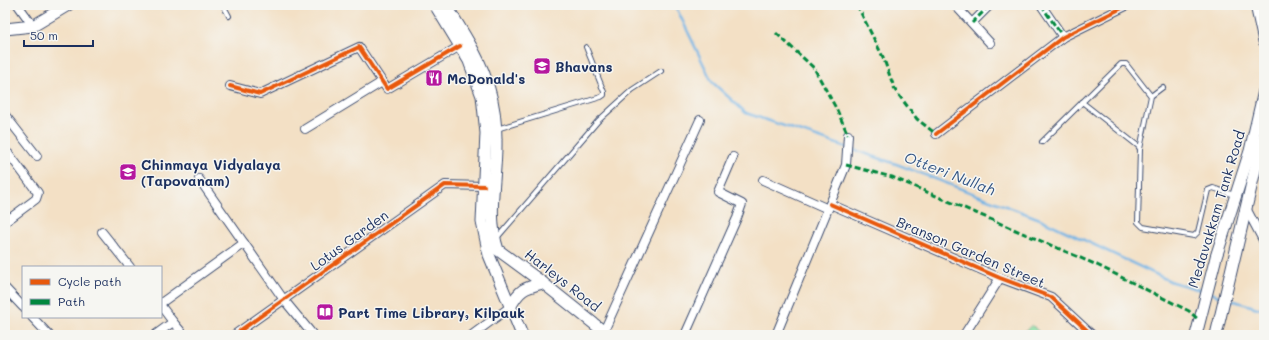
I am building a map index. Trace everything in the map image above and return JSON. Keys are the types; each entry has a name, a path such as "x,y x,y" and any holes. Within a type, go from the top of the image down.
{"main road":[{"path":"5,29 33,26 68,5"},
{"path":"435,5 469,61 482,96 486,133 482,222 489,255 522,335"},
{"path":"446,5 477,58 489,89 494,110 496,141 492,223 496,245"},
{"path":"1256,5 1264,41"},
{"name":"Medavakkam Tank Road","path":"1196,335 1216,257 1250,152 1264,91"},
{"name":"Medavakkam Tank Road","path":"1216,335 1234,255 1264,137"},
{"name":"Harleys Road","path":"496,245 606,333"},
{"path":"510,307 517,295 526,288 544,283"}],"street":[{"path":"18,5 33,26"},
{"path":"955,5 990,42"},
{"path":"972,23 990,5"},
{"path":"1041,5 1063,37"},
{"path":"936,134 1063,37 1128,5"},
{"path":"230,86 260,94 359,47 387,89 460,46"},
{"path":"305,129 382,82"},
{"path":"5,115 37,156"},
{"path":"606,333 700,120"},
{"path":"776,335 846,165 848,135"},
{"path":"5,222 36,199 38,193 10,154"},
{"path":"685,335 742,204 718,192 733,157"},
{"path":"199,179 284,300 313,335"},
{"name":"Branson Garden Street","path":"763,180 1000,278 1051,297 1092,335"},
{"name":"Lotus Garden","path":"234,335 445,185 484,186"},
{"path":"1246,208 1264,242"},
{"path":"102,232 129,266"},
{"path":"162,302 244,243"},
{"path":"964,335 1000,278"},
{"path":"5,288 22,306"},
{"path":"162,307 172,322 184,335"},
{"path":"472,335 510,307"},
{"path":"33,318 49,335"},
{"path":"155,335 172,322"}],"lane":[{"path":"223,5 230,16"},
{"path":"495,129 604,95 586,48"},
{"path":"1042,142 1121,64 1126,64 1151,96"},
{"path":"496,245 598,121 632,90 661,71"},
{"path":"1163,87 1151,96 1140,149 1138,222 1143,227 1194,236 1198,232 1208,190 1210,188 1237,196"},
{"path":"1082,102 1140,149"}],"green space":[{"path":"1032,325 1042,335 1021,335"}],"waterway":[{"name":"Otteri Nullah","path":"675,5 712,82 746,113 899,165 1040,219 1172,282 1204,291"},
{"name":"Otteri Nullah","path":"1211,293 1221,297"},
{"name":"Otteri Nullah","path":"1228,299 1264,310"}],"marked path":[{"path":"857,5 883,57 895,90 917,119 936,134"},
{"path":"972,23 990,5"},
{"path":"1041,5 1063,37"},
{"path":"776,33 814,68 837,110 848,135"},
{"path":"846,165 892,177 1097,265 1189,311 1199,320"}],"cycle path":[{"path":"936,134 1063,37 1128,5"},
{"path":"230,86 260,94 359,47 387,89 460,46"},
{"path":"234,335 445,185 484,186"},
{"path":"830,204 1000,278 1051,297 1092,335"}],"place":[{"name":"Bhavans","path":"542,66"},
{"name":"McDonald's","path":"434,78"},
{"name":"Chinmaya Vidyalaya (Tapovanam)","path":"128,172"},
{"name":"Part Time Library, Kilpauk","path":"325,312"}]}
